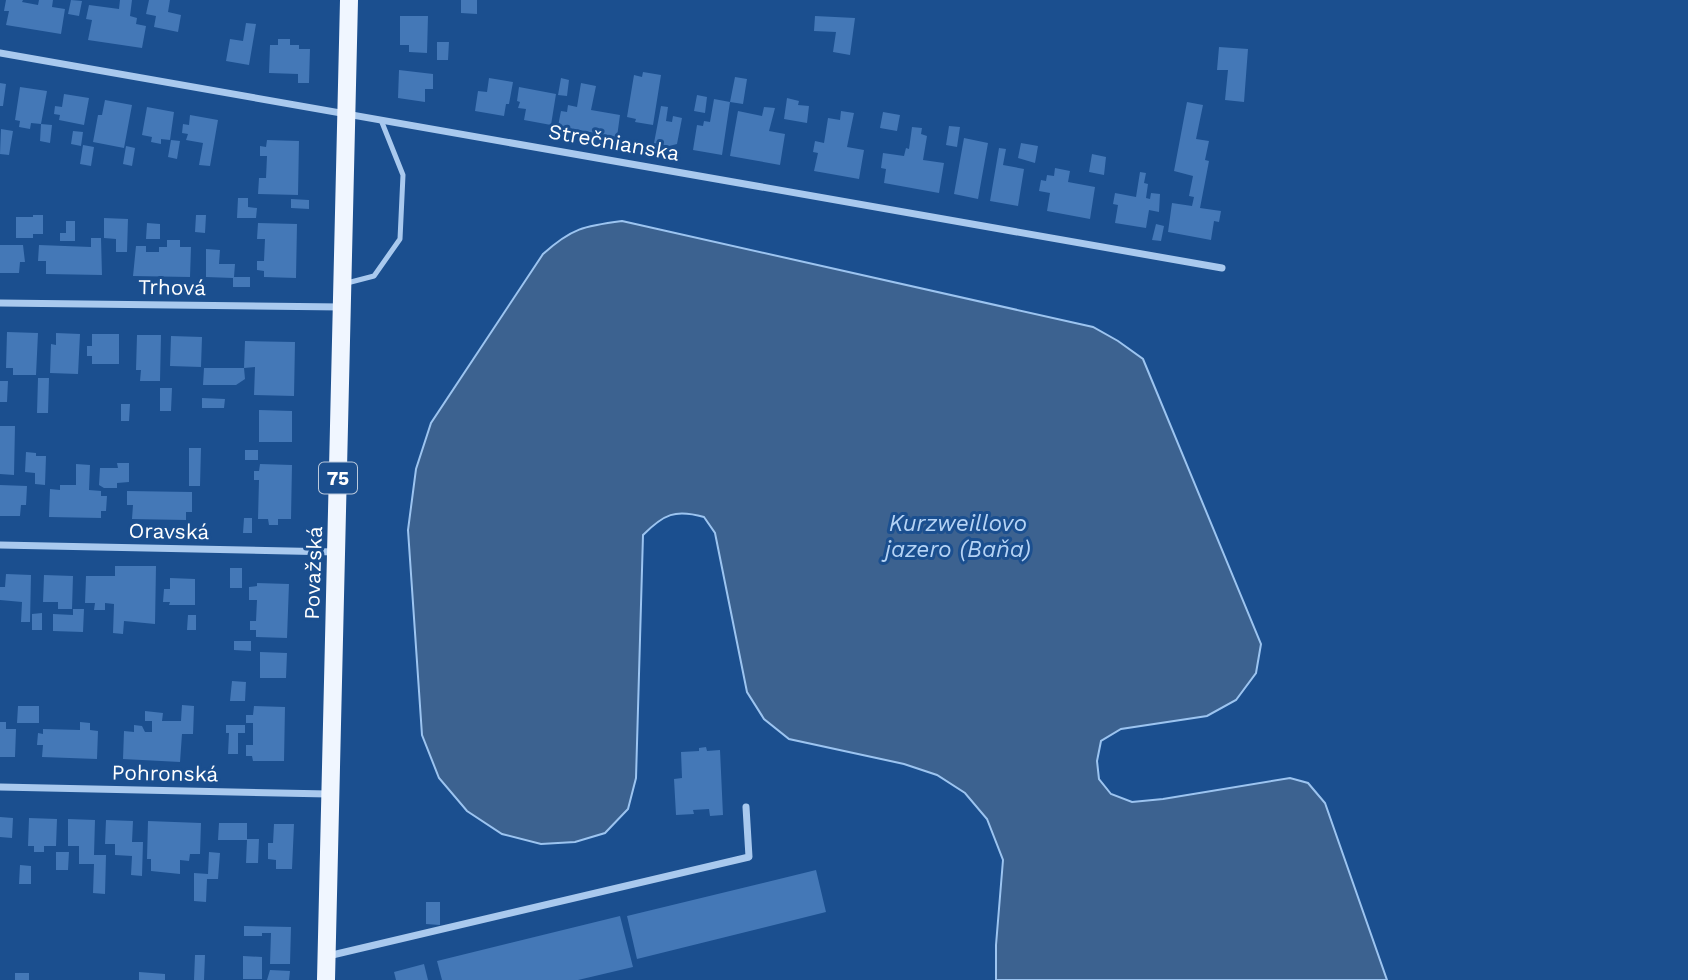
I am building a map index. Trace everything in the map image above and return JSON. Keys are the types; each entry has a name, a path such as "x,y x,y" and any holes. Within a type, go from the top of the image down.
{"main road":[{"name":"Považská","path":"326,980 349,0"}],"street":[{"name":"Strečnianska","path":"0,53 1222,268"},
{"name":"Trhová","path":"0,303 343,307"},
{"name":"Oravská","path":"0,545 336,552"},
{"name":"Pohronská","path":"0,787 329,794"},
{"path":"326,957 749,857 746,807"}],"lane":[{"path":"344,284 374,276 400,239 403,175 380,118"}],"water":[{"name":"Kurzweillovo jazero (Baňa)","path":"622,221 1093,327 1143,359 1261,644 1256,673 1236,700 1207,716 1121,729 1101,741 1097,761 1099,779 1111,794 1132,802 1290,778 1308,783 1325,803 1387,980 996,980 1003,860 987,819 965,793 937,775 904,764 789,739 764,719 747,692 715,533 704,517 685,513 664,518 643,535 636,778 628,809 605,833 575,842 541,844 502,834 467,811 439,778 422,735 408,530 416,469 431,423 543,254 571,233"}],"building":[{"path":"6,0 23,0 22,2 38,5 39,0 53,0 52,7 65,9 61,34 6,25 9,11 4,11"},
{"path":"71,0 82,1 79,16 68,14"},
{"path":"120,0 132,0 130,16 137,18 136,24 146,26 142,48 88,40 92,20 86,19 89,5 119,9"},
{"path":"149,0 170,0 168,12 181,15 178,32 154,27 156,16 146,14"},
{"path":"461,0 477,0 477,14 461,13"},
{"path":"400,16 428,16 427,53 409,52 409,45 400,45"},
{"path":"815,16 855,18 850,55 833,52 836,32 814,31"},
{"path":"246,23 256,24 249,65 226,61 230,39 243,41"},
{"path":"278,39 290,39 290,45 299,45 299,49 310,49 309,83 298,83 298,74 269,73 270,45 278,45"},
{"path":"437,42 449,42 448,60 437,60"},
{"path":"1219,47 1248,49 1244,102 1225,100 1228,70 1217,70"},
{"path":"399,70 433,74 433,89 425,89 425,102 398,98"},
{"path":"643,72 661,75 653,125 635,122 636,119 627,117 634,75 642,77"},
{"path":"735,77 747,79 743,104 730,102"},
{"path":"489,78 513,82 504,116 475,111 478,91 487,92"},
{"path":"561,78 569,80 567,96 558,95"},
{"path":"0,83 6,84 3,106 0,106"},
{"path":"581,83 596,86 591,110 620,115 617,137 558,126 561,111 567,112 568,105 577,107"},
{"path":"20,87 47,91 41,124 31,123 30,129 19,127 20,121 15,120"},
{"path":"519,87 556,94 551,125 524,120 526,109 518,108"},
{"path":"64,94 89,98 84,125 59,120 60,115 54,114 55,106 62,107"},
{"path":"697,95 707,97 705,113 694,111"},
{"path":"787,98 799,101 798,105 809,106 807,123 784,119"},
{"path":"714,99 730,102 722,155 693,150 697,125 703,126 704,121 710,122"},
{"path":"105,100 132,105 124,148 93,142 98,115 102,115"},
{"path":"1187,102 1203,105 1196,139 1209,141 1205,160 1209,161 1200,208 1221,211 1219,222 1214,221 1211,240 1168,232 1172,203 1192,206 1194,197 1189,196 1193,176 1174,171"},
{"path":"661,106 668,107 666,121 672,122 673,116 682,118 677,144 669,146 654,143"},
{"path":"147,107 174,112 170,140 161,139 161,144 151,142 152,137 142,135"},
{"path":"764,107 775,108 769,131 785,134 780,165 730,156 738,111 762,116"},
{"path":"841,111 854,113 847,147 864,150 859,179 814,171 818,153 813,152 815,141 824,143 828,118 840,120"},
{"path":"883,112 900,115 897,131 880,128"},
{"path":"190,115 218,120 210,166 199,165 203,143 186,140 188,134 182,133 183,124 189,125"},
{"path":"41,124 52,125 50,143 40,141"},
{"path":"949,126 960,127 957,147 946,145"},
{"path":"912,127 922,128 921,134 927,136 923,160 944,163 939,193 884,183 886,169 881,168 883,153 904,156 906,148 909,149"},
{"path":"1,129 13,131 9,155 0,154"},
{"path":"73,131 83,132 81,146 71,144"},
{"path":"964,138 988,143 978,199 954,194"},
{"path":"171,140 180,141 177,159 168,157"},
{"path":"267,140 299,141 298,195 258,194 259,178 266,178 267,156 260,156 260,146 266,147"},
{"path":"1021,143 1038,146 1035,163 1018,158"},
{"path":"83,145 94,147 91,166 80,164"},
{"path":"126,146 135,148 132,166 123,164"},
{"path":"999,148 1006,149 1003,165 1024,169 1018,206 990,201"},
{"path":"1092,154 1106,157 1104,175 1089,172"},
{"path":"1055,168 1070,171 1068,182 1095,187 1090,219 1047,211 1050,193 1039,191 1041,180 1046,181 1047,175 1054,176"},
{"path":"1140,172 1146,173 1146,198 1150,199 1151,193 1160,194 1159,212 1149,210 1146,228 1115,223 1118,205 1113,204 1115,193 1136,197"},
{"path":"238,198 248,198 248,207 257,208 256,218 237,218"},
{"path":"291,199 309,200 309,209 291,208"},
{"path":"43,215 43,234 33,234 33,238 16,238 16,217"},
{"path":"196,215 206,215 205,233 195,232"},
{"path":"104,218 128,219 127,252 116,252 116,239 104,238"},
{"path":"66,221 75,221 75,241 60,241 60,233 66,233"},
{"path":"147,223 160,224 160,239 146,239"},
{"path":"258,223 297,224 296,278 264,277 264,271 257,270 257,261 264,261 265,239 257,239"},
{"path":"1156,224 1164,226 1161,241 1152,240"},
{"path":"91,238 101,238 102,275 46,274 46,261 38,261 39,245 91,247"},
{"path":"167,240 180,240 180,247 191,247 190,277 133,276 136,246 146,246 146,252 159,252 159,247 167,247"},
{"path":"0,245 23,245 25,262 20,262 19,273 0,273"},
{"path":"206,249 220,250 219,264 235,264 234,277 250,277 250,287 233,287 233,278 206,277"},
{"path":"7,332 38,333 36,375 13,375 13,368 6,368"},
{"path":"56,333 80,334 78,374 50,373 51,344 56,345"},
{"path":"92,334 119,334 119,364 92,364 92,356 87,356 87,346 92,346"},
{"path":"137,335 161,335 160,381 140,381 141,370 136,370"},
{"path":"171,336 202,337 201,367 170,366"},
{"path":"245,341 295,342 294,396 254,395 255,367 244,368"},
{"path":"204,368 244,368 245,379 236,385 203,385"},
{"path":"38,378 49,378 48,413 37,413"},
{"path":"0,381 8,381 7,402 0,402"},
{"path":"160,388 172,388 171,411 160,411"},
{"path":"202,398 225,399 224,408 202,408"},
{"path":"121,404 130,404 129,421 121,421"},
{"path":"259,410 292,411 292,442 259,442"},
{"path":"0,426 15,426 14,475 0,474"},
{"path":"189,448 201,448 200,486 189,486"},
{"path":"245,450 258,450 258,460 245,460"},
{"path":"26,452 46,456 45,485 35,484 35,473 25,472"},
{"path":"117,463 129,463 129,482 117,483 117,488 104,488 99,485 100,468 118,468"},
{"path":"76,464 90,465 89,490 101,491 101,496 107,496 106,511 101,511 101,518 49,517 50,489 60,490 60,485 76,485"},
{"path":"260,464 292,465 291,519 278,519 278,525 269,525 268,519 258,519 259,480 254,480 254,471 259,471"},
{"path":"0,485 27,486 26,505 21,505 20,516 0,516"},
{"path":"127,491 192,492 192,512 186,512 186,520 132,519 133,505 127,505"},
{"path":"244,518 252,518 252,533 243,533"},
{"path":"115,566 156,566 155,624 124,621 123,634 113,633 114,604 105,603 105,610 94,610 95,603 85,603 86,576 115,576"},
{"path":"230,568 242,568 242,588 230,588"},
{"path":"6,574 31,575 30,622 21,622 22,602 0,600 0,587 5,587"},
{"path":"44,575 73,576 72,609 58,609 58,602 43,602"},
{"path":"170,578 195,579 195,605 169,605 170,602 163,602 164,589 170,589"},
{"path":"257,583 289,584 287,638 256,637 256,630 250,630 250,621 256,621 257,600 249,600 249,587 257,586"},
{"path":"73,609 84,609 83,632 53,631 53,614 73,615"},
{"path":"42,613 42,630 32,630 32,614"},
{"path":"188,615 196,615 196,630 187,630"},
{"path":"234,641 251,641 251,651 234,650"},
{"path":"260,652 287,653 286,678 260,678"},
{"path":"232,681 246,682 245,701 230,701"},
{"path":"182,705 194,706 193,734 182,734 180,762 123,759 124,731 134,732 134,725 142,726 145,732 152,732 152,721 145,721 145,711 163,713 162,721 181,721"},
{"path":"18,706 39,706 39,723 17,723"},
{"path":"254,706 285,707 284,761 253,761 252,756 246,756 246,745 253,745 253,723 246,723 246,715 253,715"},
{"path":"0,722 6,722 6,729 16,729 15,757 0,757"},
{"path":"80,722 90,723 90,730 98,731 97,759 42,757 43,745 37,745 38,733 43,734 43,729 80,730"},
{"path":"226,725 245,725 245,733 238,733 238,754 228,754 229,733 226,733"},
{"path":"706,747 707,751 720,750 723,815 710,816 709,809 693,810 694,814 676,815 674,779 682,778 681,752 699,751 699,748"},
{"path":"0,817 13,818 12,838 0,837"},
{"path":"29,818 57,819 56,846 44,846 44,852 34,852 34,846 28,846"},
{"path":"68,819 95,820 94,855 106,855 105,894 93,893 94,864 79,864 79,846 68,846"},
{"path":"106,820 133,821 132,842 143,842 142,876 131,875 132,856 115,855 115,844 105,844"},
{"path":"148,821 201,823 200,854 190,854 189,861 180,860 180,874 151,871 151,859 147,859"},
{"path":"219,823 247,823 247,839 259,839 258,863 246,863 247,840 218,840"},
{"path":"274,824 294,824 292,869 276,869 276,860 268,859 268,843 273,843"},
{"path":"56,852 69,852 68,870 56,870"},
{"path":"209,852 220,853 218,879 207,879 206,902 194,901 194,873 208,874"},
{"path":"20,865 31,866 31,884 19,884"},
{"path":"816,870 826,912 637,959 627,916"},
{"path":"426,902 440,902 440,925 426,924"},
{"path":"620,916 633,967 578,980 442,980 437,961"},
{"path":"244,926 291,927 290,964 270,964 271,933 244,936"},
{"path":"195,955 205,955 204,980 194,980"},
{"path":"243,956 262,957 262,979 243,979"},
{"path":"424,964 428,980 396,980 394,972"},
{"path":"270,970 290,971 289,980 267,980"},
{"path":"139,972 165,974 165,980 139,980"},
{"path":"15,973 29,973 29,980 15,980"}]}
